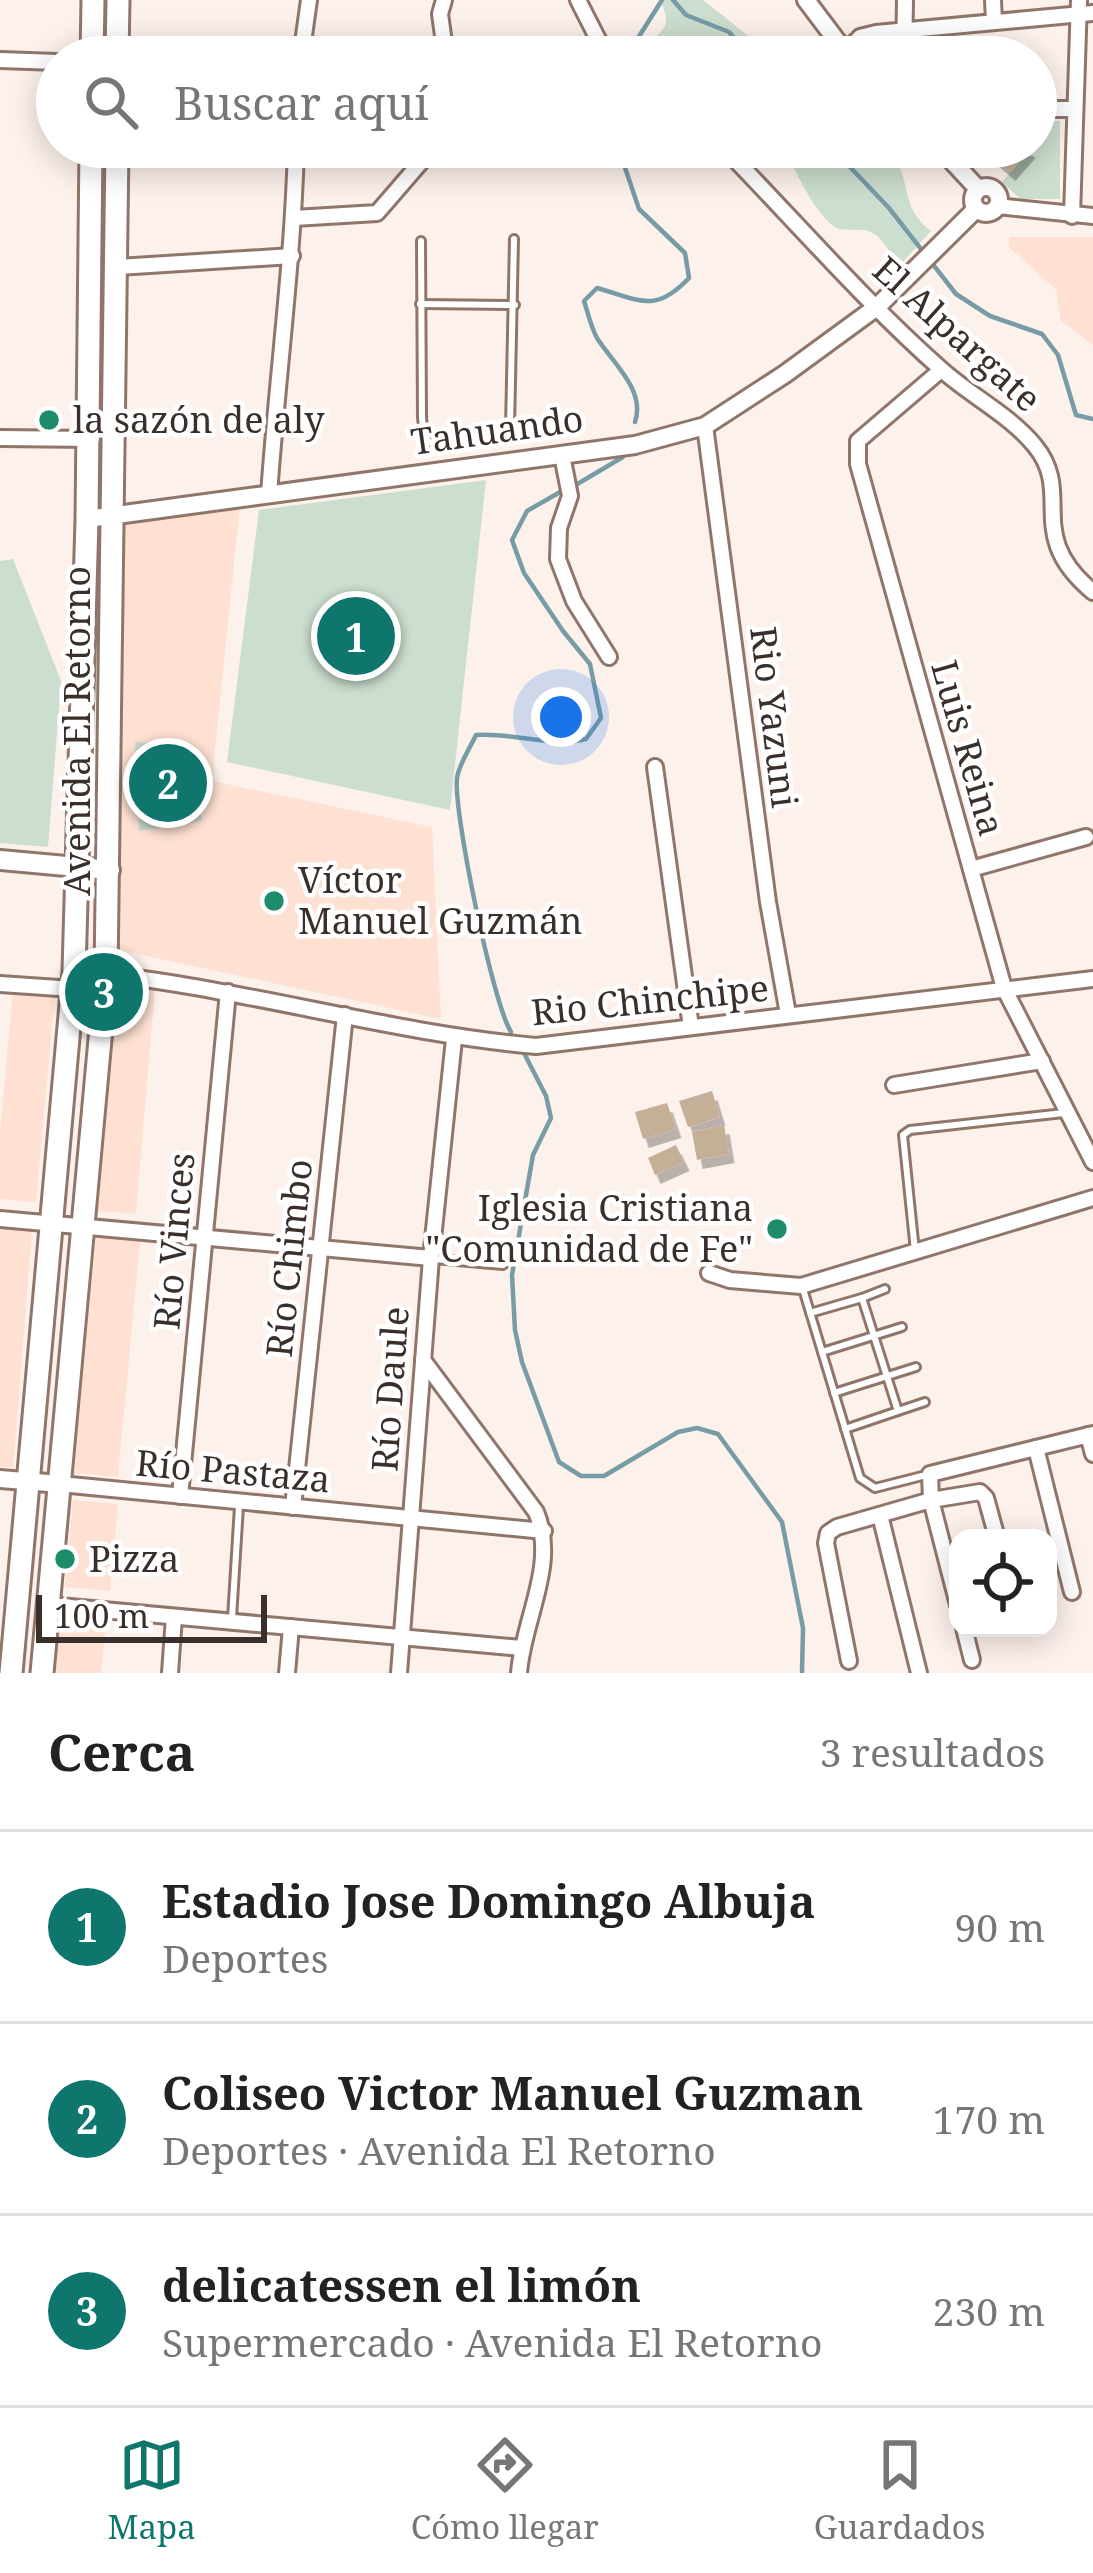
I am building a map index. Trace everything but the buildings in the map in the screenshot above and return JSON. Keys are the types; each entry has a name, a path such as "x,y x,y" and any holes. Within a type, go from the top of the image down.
{"main road":[{"path":"92,36 93,0"},
{"path":"117,36 118,0"},
{"name":"Avenida El Retorno","path":"11,1673 79,868 91,168"},
{"name":"Avenida El Retorno","path":"42,1673 106,974 117,168"},
{"path":"0,860 110,871"}],"street":[{"path":"305,36 309,0"},
{"path":"443,36 440,14 445,0"},
{"path":"578,0 597,36"},
{"path":"806,0 837,36"},
{"path":"904,0 904,36"},
{"path":"993,0 994,21"},
{"path":"865,36 1084,9 1073,109 1072,216"},
{"path":"0,60 36,61"},
{"path":"1057,109 1073,109"},
{"path":"269,495 292,256 295,168"},
{"path":"294,218 377,213 416,168"},
{"name":"El Alpargate","path":"745,168 883,301 941,370 1032,442 1046,460 1052,482 1049,512 1057,549 1069,572 1093,592"},
{"path":"958,168 978,189"},
{"path":"997,206 996,191 986,186 973,196 976,209 985,213 997,206 1093,216"},
{"name":"Tahuando","path":"86,519 634,445 705,426 883,301 976,209"},
{"path":"118,267 292,256"},
{"name":"Luis Reina","path":"941,370 858,441 856,453 1004,988 1093,1162"},
{"name":"Rio Yazuni","path":"705,426 768,902 788,1015"},
{"path":"0,438 115,441"},
{"path":"562,455 570,496 556,543 557,559 574,601 609,657"},
{"path":"655,767 691,1027"},
{"path":"971,869 1086,837"},
{"name":"Rio Chinchipe","path":"0,984 106,974 228,992 454,1039 536,1046 1093,979"},
{"name":"Río Vinces","path":"180,1496 228,992"},
{"name":"Río Chimbo","path":"293,1507 344,1015"},
{"name":"Río Daule","path":"399,1673 431,1258 454,1039"},
{"path":"894,1085 1042,1061"},
{"path":"709,1273 730,1280 802,1286 1093,1198"},
{"path":"0,1219 431,1258"},
{"path":"423,1360 536,1512 544,1531 541,1578 521,1648 519,1673"},
{"path":"949,1570 931,1500 930,1474 1090,1435 1093,1454"},
{"path":"1036,1448 1072,1592"},
{"path":"0,1480 60,1484"},
{"name":"Río Pastaza","path":"60,1484 544,1531"},
{"path":"849,1661 828,1534 837,1527 931,1500 980,1492 995,1529"},
{"path":"880,1515 920,1673"},
{"path":"48,1605 521,1648"},
{"path":"170,1673 174,1617"},
{"path":"286,1673 291,1627"},
{"path":"966,1637 972,1660"}],"lane":[{"path":"421,241 424,437 431,443 464,442 498,438 510,428 514,238"},
{"path":"420,304 515,305"},
{"path":"464,442 467,468"},
{"path":"915,1251 903,1135 910,1130 1067,1112"},
{"path":"431,1258 503,1265"},
{"path":"802,1286 860,1478 875,1488 930,1474"},
{"path":"810,1313 885,1289"},
{"path":"862,1298 898,1411"},
{"path":"822,1352 902,1327"},
{"path":"834,1393 916,1366"},
{"path":"845,1429 925,1402"},
{"path":"232,1622 239,1502"}],"shaded area":[{"path":"1009,237 1093,237 1093,345 1061,321 1056,290 1009,247"},
{"path":"240,505 212,781 432,827 441,1019 114,949 120,517"},
{"path":"116,984 155,987 136,1214 97,1211"},
{"path":"13,989 55,993 36,1202 0,1199 0,1132"},
{"path":"0,1227 32,1230 13,1468 0,1467"},
{"path":"96,1237 140,1241 118,1477 74,1473"},
{"path":"73,1500 118,1504 110,1591 65,1587"},
{"path":"59,1618 106,1623 101,1673 54,1673"}],"green space":[{"path":"660,0 703,0 748,36 658,36 666,23"},
{"path":"1060,121 1060,199 1020,199 1002,182 1014,168 1057,168"},
{"path":"793,168 900,168 913,210 931,231 899,266 876,235 831,224"},
{"path":"486,480 450,810 227,762 259,510"},
{"path":"13,559 61,681 48,847 0,843 0,561"},
{"path":"135,742 195,746 202,821 139,831"}],"waterway":[{"path":"639,36 662,0"},
{"path":"673,0 686,15 733,36"},
{"path":"625,168 639,209 685,253 689,278 656,300 636,300 597,288 584,301 597,338 632,388 635,422"},
{"path":"851,168 889,208 956,294 990,316 1042,334 1058,355 1076,415 1093,419"},
{"path":"574,486 623,457"},
{"path":"511,1032 494,985 476,907 457,778 476,735 572,741 586,739 601,718 590,664 524,573 512,540 527,511 562,491"},
{"path":"525,1055 546,1096 551,1118 533,1155 512,1275 515,1330 559,1462 581,1476 604,1476 678,1432 697,1428 718,1434 782,1522 803,1628 802,1673"}],"place":[{"name":"la sazón de aly","path":"49,420"},
{"name":"Estadio Jose Domingo Albuja","path":"356,636"},
{"name":"Coliseo Victor Manuel Guzman","path":"168,783"},
{"name":"Víctor Manuel Guzmán","path":"274,901"},
{"name":"delicatessen el limón","path":"104,992"},
{"name":"Iglesia Cristiana \"Comunidad de Fe\"","path":"777,1229"},
{"name":"Pizza","path":"65,1559"}]}
